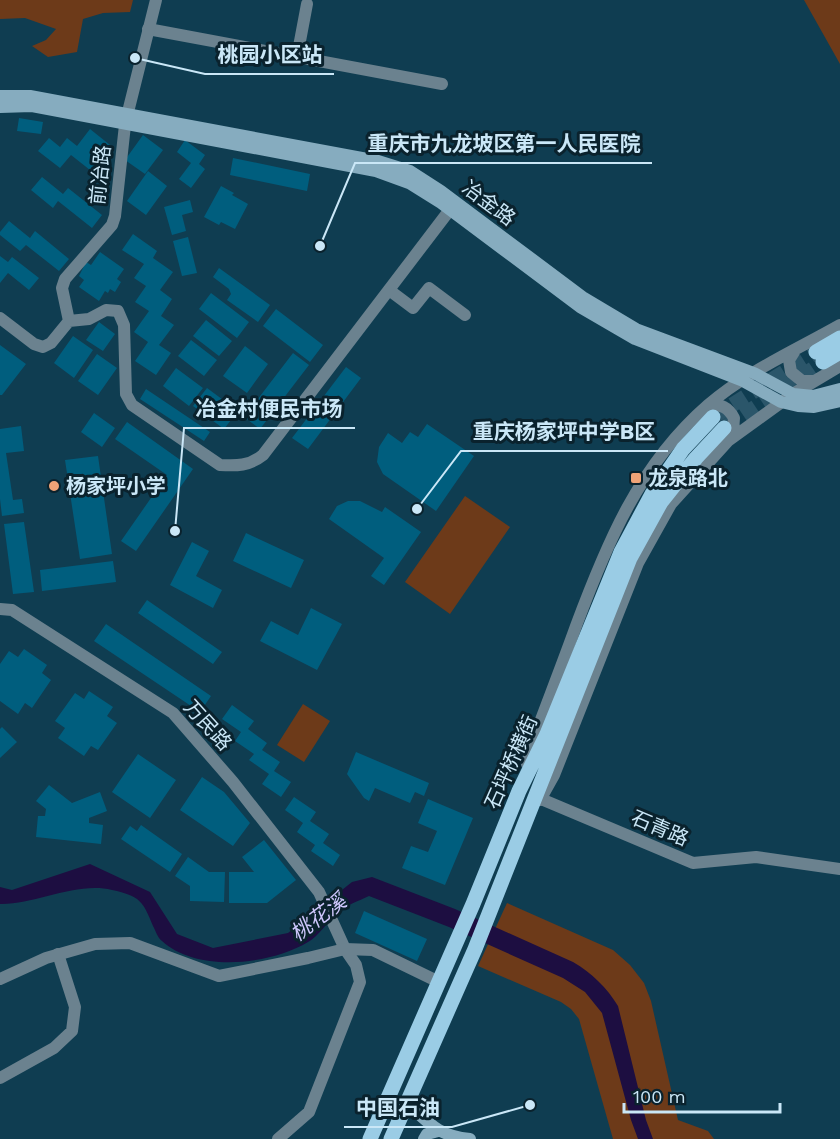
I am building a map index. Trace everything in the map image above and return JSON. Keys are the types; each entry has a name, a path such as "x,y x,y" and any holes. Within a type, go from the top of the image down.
{"main road":[{"name":"冶金路","path":"0,96 30,96 126,120"},
{"name":"冶金路","path":"0,107 32,106 126,120 378,161 410,171 580,307 626,333 743,381 781,402 814,407 840,401"},
{"name":"冶金路","path":"453,206 584,298 636,329 754,373 793,394"},
{"path":"840,338 820,357 840,352"},
{"path":"793,394 813,396 840,389"},
{"name":"石坪桥横街","path":"370,1139 473,904 519,791 547,735 621,552 658,485 683,448 718,422"},
{"name":"石坪桥横街","path":"391,1139 476,949 630,558 662,502 696,458 718,422"},
{"path":"407,1103 438,1131 458,1138 470,1139"},
{"path":"424,1139 426,1134 438,1131"}],"street":[{"name":"前冶路","path":"69,321 63,288 66,279 112,225 115,216 126,120 156,0"},
{"path":"297,57 307,4"},
{"path":"148,29 442,84"},
{"path":"0,318 34,344 43,347 51,344 69,321 89,318 106,310 118,311 124,325 126,394 132,405 220,465 237,466 253,463 263,455 453,206"},
{"path":"389,290 413,308 429,288 465,315"},
{"path":"525,824 554,775 638,564 743,381 840,325"},
{"path":"794,352 789,360 791,372 802,381 815,381"},
{"path":"718,422 781,402 840,366"},
{"name":"万民路","path":"0,609 12,610 173,713 233,782 319,892 344,946 357,965 360,982 355,1000 309,1112 279,1139"},
{"name":"石青路","path":"541,799 693,863 756,857 840,869"},
{"path":"0,979 58,954 95,944 130,943 219,976 308,958 344,946 373,950 439,982"},
{"path":"0,1078 54,1048 72,1031 75,1006 58,954"}],"shaded area":[{"path":"0,0 133,0 130,12 103,13 83,19 77,52 48,57 32,46 46,40 56,29 25,18 0,19"},
{"path":"804,0 840,0 840,64"},
{"path":"465,496 510,527 450,614 405,582"},
{"path":"303,704 330,721 304,762 277,745"},
{"path":"507,903 613,950 630,965 644,983 651,1001 678,1120 708,1131 714,1139 613,1139 579,1019 561,1002 478,966"}],"water":[{"name":"桃花溪","path":"90,864 150,892 177,934 213,948 288,933 352,882 372,877 455,909 573,962 598,981 618,1006 646,1120 653,1139 638,1139 602,1013 585,992 563,978 449,927 369,896 340,910 312,939 292,950 274,956 234,962 194,958 177,951 159,938 143,905 135,897 121,892 99,888 85,889 0,904 0,887 12,890"}],"building":[{"path":"19,118 43,122 41,134 17,131"},
{"path":"90,129 110,145 90,170 71,155 60,168 38,151 49,138 60,147 67,138 77,146"},
{"path":"143,135 163,150 145,174 125,160"},
{"path":"185,140 205,155 199,164 205,169 191,188 179,179 191,163 177,152"},
{"path":"233,158 310,174 307,191 230,175"},
{"path":"148,171 167,186 146,215 127,201"},
{"path":"42,177 63,194 68,188 102,215 92,228 58,201 53,208 31,190"},
{"path":"221,186 248,204 235,229 221,222 219,225 204,217"},
{"path":"190,200 193,212 182,215 186,231 172,235 164,207"},
{"path":"9,221 30,238 35,231 69,259 59,271 26,245 20,251 0,235"},
{"path":"133,234 157,251 153,258 173,272 160,290 172,299 161,316 174,325 159,345 171,353 156,375 135,361 148,342 134,332 149,311 135,302 146,286 134,278 144,264 122,250"},
{"path":"188,237 197,273 182,276 173,241"},
{"path":"100,252 124,269 117,279 121,282 115,292 110,289 108,293 105,291 99,301 79,287 84,280 79,276 86,262 91,265"},
{"path":"0,256 8,262 12,257 39,278 29,290 8,273 0,283"},
{"path":"219,268 270,305 258,322 227,300 231,294 229,289 213,277"},
{"path":"211,293 249,322 237,338 199,309"},
{"path":"276,309 323,345 310,362 263,326"},
{"path":"206,320 232,341 219,356 193,336"},
{"path":"99,322 115,334 103,351 86,340"},
{"path":"73,336 93,350 74,378 54,363"},
{"path":"191,340 217,360 204,376 178,356"},
{"path":"0,345 26,364 2,395 0,395"},
{"path":"245,346 268,364 247,393 223,376"},
{"path":"293,353 309,365 260,429 244,417"},
{"path":"97,354 117,368 98,395 78,381"},
{"path":"346,367 361,378 308,449 292,438"},
{"path":"176,368 203,388 189,406 163,386"},
{"path":"207,388 238,411 224,429 193,406"},
{"path":"146,389 210,432 204,441 140,399"},
{"path":"94,413 115,428 102,447 81,432"},
{"path":"127,422 193,469 136,551 121,541 167,475 115,439"},
{"path":"427,424 474,456 436,511 383,474 377,462 379,447 388,433 402,443 410,432 418,437"},
{"path":"21,426 24,451 6,453 13,500 22,499 24,513 2,516 0,429"},
{"path":"98,456 112,554 80,559 65,460"},
{"path":"348,501 360,501 382,512 385,507 421,532 384,585 371,576 384,558 329,519 337,506"},
{"path":"24,522 34,592 13,594 4,524"},
{"path":"246,533 304,560 291,588 233,561"},
{"path":"192,542 209,551 196,576 222,590 213,608 170,585"},
{"path":"113,561 116,582 42,591 40,570"},
{"path":"147,600 222,652 213,664 138,613"},
{"path":"311,608 342,624 317,670 260,641 271,621 298,635"},
{"path":"106,624 211,696 200,712 94,641"},
{"path":"24,649 47,665 42,673 51,680 32,708 25,703 18,714 0,701 0,664 9,651 18,657"},
{"path":"89,691 113,707 107,716 117,723 98,750 91,746 84,756 58,738 65,728 55,721 75,693 84,699"},
{"path":"232,705 254,721 248,729 267,743 262,750 280,762 274,771 291,782 281,797 262,784 269,774 249,760 254,754 235,741 241,732 222,719"},
{"path":"2,727 17,742 0,758 0,729"},
{"path":"356,752 429,783 424,796 415,792 410,803 375,788 369,801 364,798 347,774"},
{"path":"138,754 176,780 150,818 112,792"},
{"path":"202,777 224,792 250,823 233,846 180,810"},
{"path":"49,785 72,803 100,792 107,811 89,818 89,823 103,825 101,844 36,837 38,816 45,816 46,809 36,801"},
{"path":"294,797 316,812 310,821 329,834 323,843 340,855 333,866 311,851 315,845 297,832 303,823 285,810"},
{"path":"428,799 473,818 445,885 402,868 411,846 428,852 437,831 418,823"},
{"path":"141,825 182,854 170,872 121,839 130,826 137,831"},
{"path":"264,840 296,880 267,903 229,903 229,872 254,872 242,857"},
{"path":"188,857 209,872 225,872 224,902 190,901 190,886 175,876"},
{"path":"364,911 427,939 417,961 355,933"}],"tunnel":[{"path":"713,417 816,352"},
{"path":"724,428 823,362"}],"place":[{"name":"桃园小区站","path":"135,58"},
{"name":"重庆市九龙坡区第一人民医院","path":"320,246"},
{"name":"龙泉路北","path":"636,478"},
{"name":"杨家坪小学","path":"54,486"},
{"name":"重庆杨家坪中学B区","path":"417,509"},
{"name":"冶金村便民市场","path":"175,531"},
{"name":"中国石油","path":"530,1105"}]}
